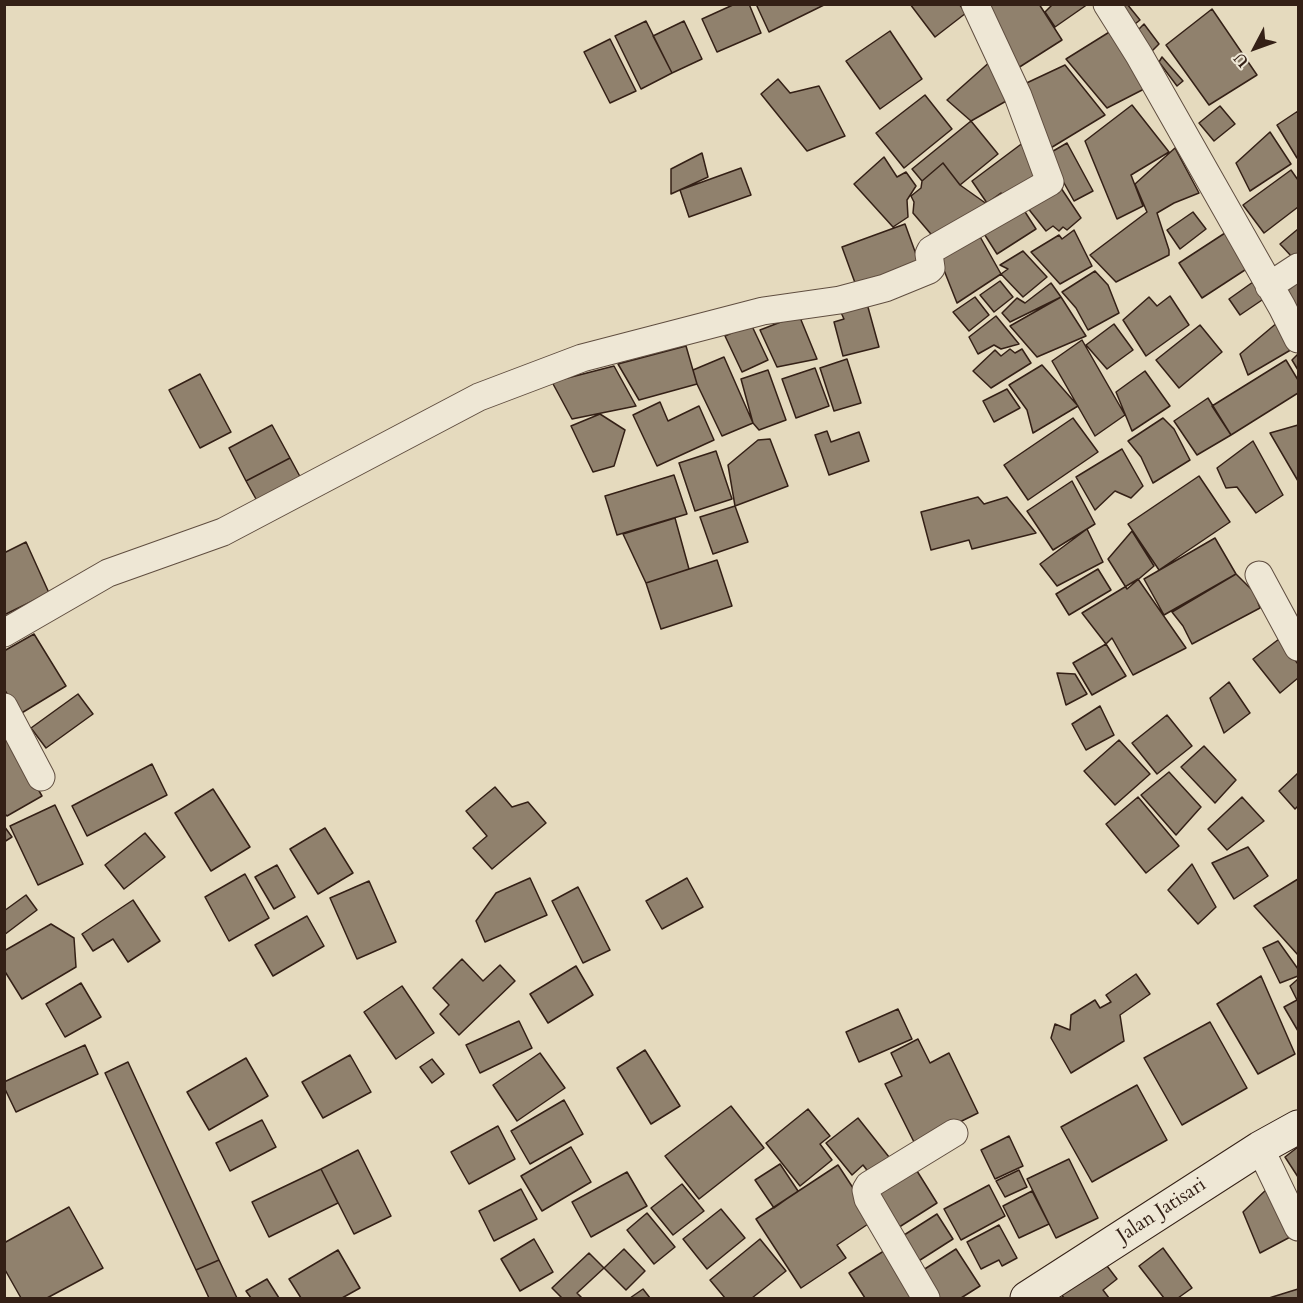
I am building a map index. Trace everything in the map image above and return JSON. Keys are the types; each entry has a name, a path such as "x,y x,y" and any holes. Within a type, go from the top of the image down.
{"street":[{"path":"4,633 108,573 223,532 479,397 582,358 763,311 851,297 885,288 929,270 931,250 1050,182 1018,96 975,4"},
{"path":"1107,4 1299,339"},
{"path":"1269,286 1299,267"},
{"path":"1259,575 1299,646"},
{"path":"4,707 41,777"},
{"name":"Jalan Jatisari","path":"1027,1299 1260,1148 1299,1126"},
{"path":"926,1299 868,1199 866,1190 869,1185 954,1132"},
{"path":"1260,1148 1299,1227"}],"building":[{"path":"735,4 749,4 761,33 717,52 702,19"},
{"path":"756,4 826,4 769,32"},
{"path":"910,4 959,4 966,13 935,37"},
{"path":"977,4 1039,4 1062,40 1018,68"},
{"path":"1053,4 1088,4 1055,27 1045,12"},
{"path":"1120,4 1127,4 1140,20 1135,24"},
{"path":"1212,9 1257,75 1209,105 1166,45"},
{"path":"646,21 672,73 641,89 615,36"},
{"path":"684,21 702,59 672,73 653,36"},
{"path":"1144,24 1159,44 1152,51 1138,30"},
{"path":"890,31 922,79 880,109 846,61"},
{"path":"1111,31 1148,87 1107,108 1066,59"},
{"path":"610,39 636,91 610,103 584,52"},
{"path":"1162,57 1183,81 1177,86 1159,62"},
{"path":"992,60 1015,96 971,121 947,100"},
{"path":"1065,65 1105,115 1049,149 1018,87"},
{"path":"778,79 790,93 819,86 845,136 807,151 761,94"},
{"path":"925,95 952,129 904,168 876,133"},
{"path":"1132,105 1169,152 1131,175 1143,206 1117,219 1085,141"},
{"path":"1220,106 1235,124 1214,141 1199,123"},
{"path":"1298,111 1298,157 1297,158 1277,125"},
{"path":"971,121 998,154 960,185 943,163 922,181 912,169"},
{"path":"1270,132 1291,164 1250,191 1236,163"},
{"path":"1028,139 1047,180 1011,203 1001,193 987,203 972,181"},
{"path":"1067,143 1093,191 1074,201 1048,154"},
{"path":"1175,148 1199,193 1157,213 1169,255 1116,282 1090,255 1147,212 1135,184"},
{"path":"702,153 708,177 671,194 671,169"},
{"path":"884,157 897,177 906,172 916,186 907,200 908,217 893,227 854,184"},
{"path":"943,163 960,185 991,207 936,240 913,213 914,202 911,196 921,188 922,181"},
{"path":"741,168 751,195 689,217 680,190"},
{"path":"1291,170 1298,180 1298,207 1264,233 1243,205"},
{"path":"1057,182 1081,218 1067,230 1063,227 1059,231 1053,226 1046,231 1023,202"},
{"path":"1020,204 1036,229 997,254 981,229"},
{"path":"1193,212 1206,229 1180,249 1167,230"},
{"path":"905,224 921,268 858,291 842,247"},
{"path":"974,226 1001,274 957,303 936,250"},
{"path":"1298,229 1298,254 1293,258 1280,244"},
{"path":"1074,230 1092,266 1060,284 1031,252 1059,235 1062,239"},
{"path":"1225,233 1248,268 1202,298 1179,263"},
{"path":"1023,251 1047,277 1023,297 1001,274 1008,269 1000,265"},
{"path":"1095,271 1108,285 1119,313 1088,330 1076,308 1062,292"},
{"path":"1000,281 1013,297 994,312 980,295"},
{"path":"1253,282 1265,298 1240,315 1229,299"},
{"path":"1298,282 1298,319 1280,297"},
{"path":"1051,283 1061,297 1010,322 1002,313 1017,298 1025,303"},
{"path":"1170,296 1189,325 1146,356 1123,320 1149,297 1157,306"},
{"path":"975,297 989,315 969,331 953,312"},
{"path":"1061,297 1086,336 1037,357 1010,326"},
{"path":"866,300 879,347 843,356 834,322 844,319 838,306"},
{"path":"799,315 817,359 777,367 760,330"},
{"path":"996,316 1019,344 1001,349 994,345 978,354 969,337"},
{"path":"1278,322 1294,348 1248,375 1240,354"},
{"path":"751,324 768,360 742,372 725,336"},
{"path":"1114,324 1133,350 1107,369 1086,345"},
{"path":"1200,325 1222,352 1179,388 1156,360"},
{"path":"1082,340 1125,415 1095,436 1052,361"},
{"path":"686,346 697,384 639,400 618,364"},
{"path":"1010,349 1015,353 1022,349 1031,363 991,388 973,371 995,350 1001,356"},
{"path":"1298,354 1298,370 1292,360"},
{"path":"724,357 753,423 722,436 697,384 693,370"},
{"path":"847,359 861,403 834,411 820,368"},
{"path":"1286,360 1298,380 1298,393 1231,435 1212,406"},
{"path":"1042,365 1078,406 1033,433 1027,410 1009,385"},
{"path":"614,366 636,406 572,419 552,382"},
{"path":"815,368 829,406 796,418 782,379"},
{"path":"768,370 786,420 759,430 753,423 741,379"},
{"path":"1145,371 1170,406 1132,431 1116,392"},
{"path":"200,374 231,432 200,448 169,390"},
{"path":"1007,389 1020,408 994,422 983,401"},
{"path":"1208,398 1231,435 1197,455 1174,421"},
{"path":"660,402 668,421 699,406 714,440 657,466 633,415"},
{"path":"600,414 625,430 614,466 593,472 571,426"},
{"path":"1073,418 1098,452 1028,500 1004,465"},
{"path":"1163,418 1174,429 1190,460 1153,483 1141,457 1128,441"},
{"path":"272,425 290,458 246,481 229,448"},
{"path":"1298,425 1298,481 1270,433"},
{"path":"827,431 831,442 859,432 869,461 829,475 815,435"},
{"path":"770,439 788,486 735,506 728,465 758,440"},
{"path":"1253,441 1283,495 1256,513 1237,487 1226,488 1217,468"},
{"path":"1122,449 1143,486 1131,498 1115,491 1095,510 1076,477"},
{"path":"716,451 732,499 695,511 679,463"},
{"path":"290,458 304,484 261,508 246,481"},
{"path":"674,475 687,514 617,535 605,496"},
{"path":"1199,476 1230,522 1159,570 1128,524"},
{"path":"1072,481 1095,524 1053,550 1027,511"},
{"path":"978,497 984,504 1007,497 1036,533 972,549 969,540 931,550 921,512"},
{"path":"735,506 748,542 713,554 700,517"},
{"path":"675,518 689,569 646,583 623,534"},
{"path":"1087,529 1103,562 1057,586 1040,564"},
{"path":"1132,531 1154,566 1127,589 1108,559"},
{"path":"1215,538 1236,574 1164,615 1144,579"},
{"path":"26,542 49,593 4,615 4,553"},
{"path":"717,560 732,606 661,629 646,583"},
{"path":"1098,569 1111,590 1069,615 1056,594"},
{"path":"1236,574 1254,592 1260,608 1192,644 1183,626 1172,612"},
{"path":"1138,579 1186,648 1133,675 1112,638 1106,644 1082,613"},
{"path":"34,634 66,686 20,714 4,689 4,651"},
{"path":"1279,639 1298,664 1298,678 1280,693 1253,659"},
{"path":"1106,644 1126,676 1092,695 1073,663"},
{"path":"1057,673 1075,674 1087,694 1066,705"},
{"path":"1229,682 1250,713 1224,733 1210,698"},
{"path":"78,694 93,714 46,748 31,728"},
{"path":"1100,706 1114,735 1086,750 1072,724"},
{"path":"1167,715 1192,746 1157,774 1132,743"},
{"path":"4,731 42,796 7,816 4,813"},
{"path":"1119,740 1150,774 1115,805 1084,771"},
{"path":"1204,746 1236,780 1215,803 1181,767"},
{"path":"152,764 167,795 87,836 72,806"},
{"path":"1169,772 1201,807 1176,835 1141,795"},
{"path":"1298,773 1298,806 1295,809 1279,791"},
{"path":"495,787 512,807 528,802 546,823 492,869 473,848 487,836 466,811"},
{"path":"213,789 250,847 211,871 175,813"},
{"path":"1138,797 1179,846 1146,873 1106,824"},
{"path":"1242,797 1264,821 1227,850 1208,829"},
{"path":"55,805 83,864 38,885 10,826"},
{"path":"4,826 12,837 4,842"},
{"path":"325,828 353,873 318,894 290,849"},
{"path":"145,833 165,857 124,889 105,865"},
{"path":"1248,847 1268,876 1234,899 1212,863"},
{"path":"1192,864 1216,907 1198,924 1168,890"},
{"path":"277,865 295,897 274,909 255,877"},
{"path":"245,874 269,918 229,941 205,897"},
{"path":"530,878 547,915 485,942 476,921 496,893"},
{"path":"687,878 703,907 662,929 646,901"},
{"path":"1298,879 1298,955 1254,906"},
{"path":"369,881 396,942 357,959 330,898"},
{"path":"578,887 610,950 583,963 552,901"},
{"path":"26,895 37,910 4,935 4,911"},
{"path":"133,900 160,941 128,962 113,939 93,951 82,934"},
{"path":"307,916 324,946 273,976 255,945"},
{"path":"51,924 74,938 76,967 22,999 4,970 4,951"},
{"path":"1278,941 1298,969 1298,976 1280,983 1263,948"},
{"path":"462,959 483,981 500,965 515,981 459,1035 440,1014 449,1005 433,988"},
{"path":"576,966 593,995 548,1023 530,994"},
{"path":"1136,974 1150,994 1120,1015 1124,1041 1071,1073 1051,1038 1055,1024 1070,1030 1071,1015 1095,1000 1100,1008 1111,1002 1106,995"},
{"path":"1261,976 1295,1054 1258,1074 1217,1004"},
{"path":"1298,979 1298,1031 1284,1007 1297,1000 1290,986"},
{"path":"81,983 101,1017 65,1037 46,1004"},
{"path":"402,986 434,1033 396,1059 364,1012"},
{"path":"898,1009 912,1039 859,1062 846,1032"},
{"path":"519,1021 532,1048 480,1073 466,1045"},
{"path":"1210,1022 1247,1088 1182,1125 1144,1058"},
{"path":"918,1039 930,1063 949,1053 978,1113 915,1144 885,1084 902,1076 891,1053"},
{"path":"85,1045 98,1074 16,1112 4,1087 4,1082"},
{"path":"645,1050 680,1106 651,1124 617,1068"},
{"path":"540,1053 565,1088 517,1121 493,1085"},
{"path":"350,1055 371,1092 323,1118 302,1082"},
{"path":"246,1058 268,1096 209,1130 187,1092"},
{"path":"432,1059 444,1074 432,1083 420,1067"},
{"path":"128,1062 219,1260 196,1270 105,1073"},
{"path":"1137,1085 1167,1140 1092,1182 1061,1127"},
{"path":"564,1100 583,1134 530,1164 511,1131"},
{"path":"731,1106 764,1148 699,1199 665,1156"},
{"path":"808,1109 830,1136 820,1144 832,1160 800,1186 766,1143"},
{"path":"858,1118 893,1162 873,1178 863,1165 852,1175 826,1143"},
{"path":"262,1120 276,1147 230,1171 216,1143"},
{"path":"498,1126 515,1159 469,1184 451,1152"},
{"path":"1009,1136 1023,1166 995,1179 981,1150"},
{"path":"571,1147 591,1182 542,1211 521,1176"},
{"path":"1298,1147 1298,1177 1285,1157"},
{"path":"358,1150 391,1216 354,1234 321,1169"},
{"path":"1069,1159 1098,1218 1056,1238 1027,1179"},
{"path":"912,1163 937,1203 893,1231 868,1191"},
{"path":"780,1164 798,1191 774,1208 755,1180"},
{"path":"838,1165 874,1220 837,1245 846,1258 801,1288 756,1219"},
{"path":"321,1169 338,1203 269,1237 252,1202"},
{"path":"1019,1170 1027,1187 1005,1197 996,1181"},
{"path":"627,1172 647,1206 591,1237 572,1202"},
{"path":"682,1184 704,1211 673,1235 651,1208"},
{"path":"989,1185 1005,1216 961,1240 944,1209"},
{"path":"1269,1187 1294,1235 1260,1253 1243,1212"},
{"path":"521,1189 537,1219 494,1241 479,1211"},
{"path":"1032,1191 1049,1224 1019,1238 1003,1206"},
{"path":"69,1207 103,1268 47,1298 21,1298 4,1268 4,1243"},
{"path":"721,1209 745,1238 707,1269 683,1239"},
{"path":"647,1213 675,1247 654,1264 627,1230"},
{"path":"937,1214 953,1239 917,1262 901,1237"},
{"path":"999,1225 1017,1258 1002,1266 999,1260 981,1269 967,1242"},
{"path":"534,1239 553,1272 520,1291 501,1259"},
{"path":"760,1239 786,1271 752,1298 725,1298 710,1280"},
{"path":"1163,1248 1192,1288 1178,1298 1164,1298 1139,1266"},
{"path":"624,1249 645,1271 626,1290 604,1268"},
{"path":"887,1249 919,1298 865,1298 849,1273"},
{"path":"956,1249 980,1286 961,1298 937,1298 920,1272"},
{"path":"338,1250 360,1288 342,1298 301,1298 289,1279"},
{"path":"589,1253 604,1268 577,1293 582,1298 562,1298 552,1288"},
{"path":"219,1260 237,1298 209,1298 196,1270"},
{"path":"1104,1262 1117,1279 1103,1290 1109,1298 1064,1298 1061,1294"},
{"path":"267,1279 279,1298 251,1298 246,1291"},
{"path":"643,1289 650,1298 630,1298"},
{"path":"1298,1289 1298,1298 1269,1298"}]}
